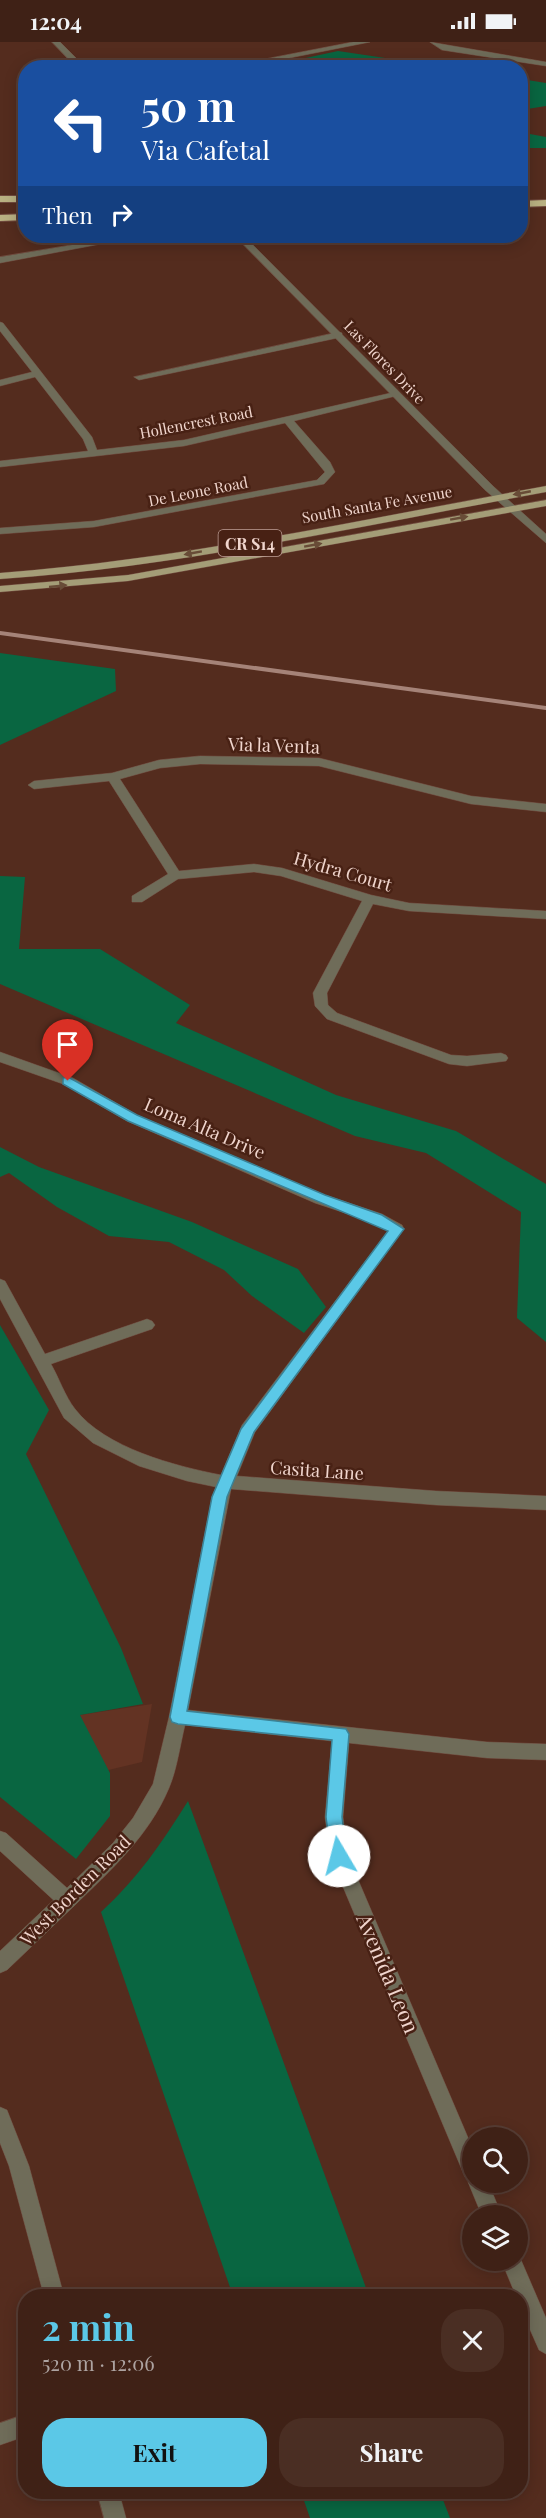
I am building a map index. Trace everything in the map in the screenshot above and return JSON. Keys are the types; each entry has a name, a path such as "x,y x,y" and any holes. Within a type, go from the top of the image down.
{"highway":[{"path":"528,193 546,192"},
{"path":"0,202 18,200"},
{"path":"0,202 18,208"},
{"path":"528,204 546,203"},
{"path":"0,218 18,217"}],"main road":[{"name":"South Santa Fe Avenue","path":"0,576 68,571 153,560 546,489"},
{"name":"South Santa Fe Avenue","path":"0,589 139,576 546,503"}],"street":[{"path":"56,42 74,60"},
{"path":"265,60 360,42"},
{"path":"434,42 442,48 520,60"},
{"path":"528,61 546,64"},
{"path":"0,260 98,243"},
{"name":"Las Flores Drive","path":"246,243 510,509 546,540"},
{"path":"0,325 88,439 94,454"},
{"path":"139,377 339,335"},
{"path":"0,383 37,374"},
{"name":"Hollencrest Road","path":"0,464 184,443 395,395"},
{"name":"De Leone Road","path":"0,531 46,530 116,521 320,482 330,472 326,464 287,419"},
{"name":"Via la Venta","path":"33,785 112,777 159,764 200,760 319,762 471,800 546,808"},
{"path":"112,777 175,875"},
{"name":"Hydra Court","path":"136,899 175,875 254,868 282,872 369,899 441,910 546,915"},
{"path":"369,899 320,993 322,1006 332,1016 449,1059 467,1061 501,1058"},
{"name":"Loma Alta Drive","path":"0,1057 68,1081 132,1118 320,1199 377,1218 397,1229"},
{"name":"West Borden Road","path":"0,1964 119,1849 139,1824 161,1786 178,1717 220,1497 248,1429 397,1229"},
{"name":"Casita Lane","path":"0,1284 70,1414 99,1439 145,1461 187,1474 226,1482 436,1498 546,1503"},
{"path":"42,1361 147,1325"},
{"path":"178,1717 487,1750 546,1752"},
{"name":"Avenida Leon","path":"341,1734 334,1817 339,1856 462,2146"},
{"path":"0,1839 67,1900"},
{"path":"0,2117 19,2166 52,2289"},
{"path":"516,2271 523,2289"},
{"path":"528,2300 546,2343"},
{"path":"0,2434 18,2428"},
{"path":"110,2499 115,2518"}],"shaded area":[{"path":"152,1704 142,1762 100,1772 80,1715"}],"green space":[{"path":"338,51 399,60 302,60"},
{"path":"528,80 546,83 546,106 528,109"},
{"path":"528,132 546,137 546,148 528,148"},
{"path":"0,653 115,669 116,691 0,745"},
{"path":"0,876 25,877 19,949 100,949 190,1005 176,1023 336,1095 456,1131 546,1184 546,1342 517,1318 521,1212 426,1153 355,1136 0,984"},
{"path":"0,1147 39,1167 192,1222 298,1269 326,1307 304,1333 252,1296 224,1270 169,1242 109,1236 57,1207 9,1173 0,1177"},
{"path":"0,1325 49,1410 26,1454 121,1648 143,1704 80,1715 110,1773 110,1816 76,1859 0,1797"},
{"path":"188,1801 366,2289 231,2289 101,1912 148,1860"},
{"path":"303,2499 443,2499 450,2518 310,2518"}],"railway":[{"path":"0,633 546,708"}],"route":[{"path":"68,1081 132,1118 320,1199 377,1218 397,1229 248,1429 220,1497 178,1717 341,1734 334,1817 339,1856"}]}
